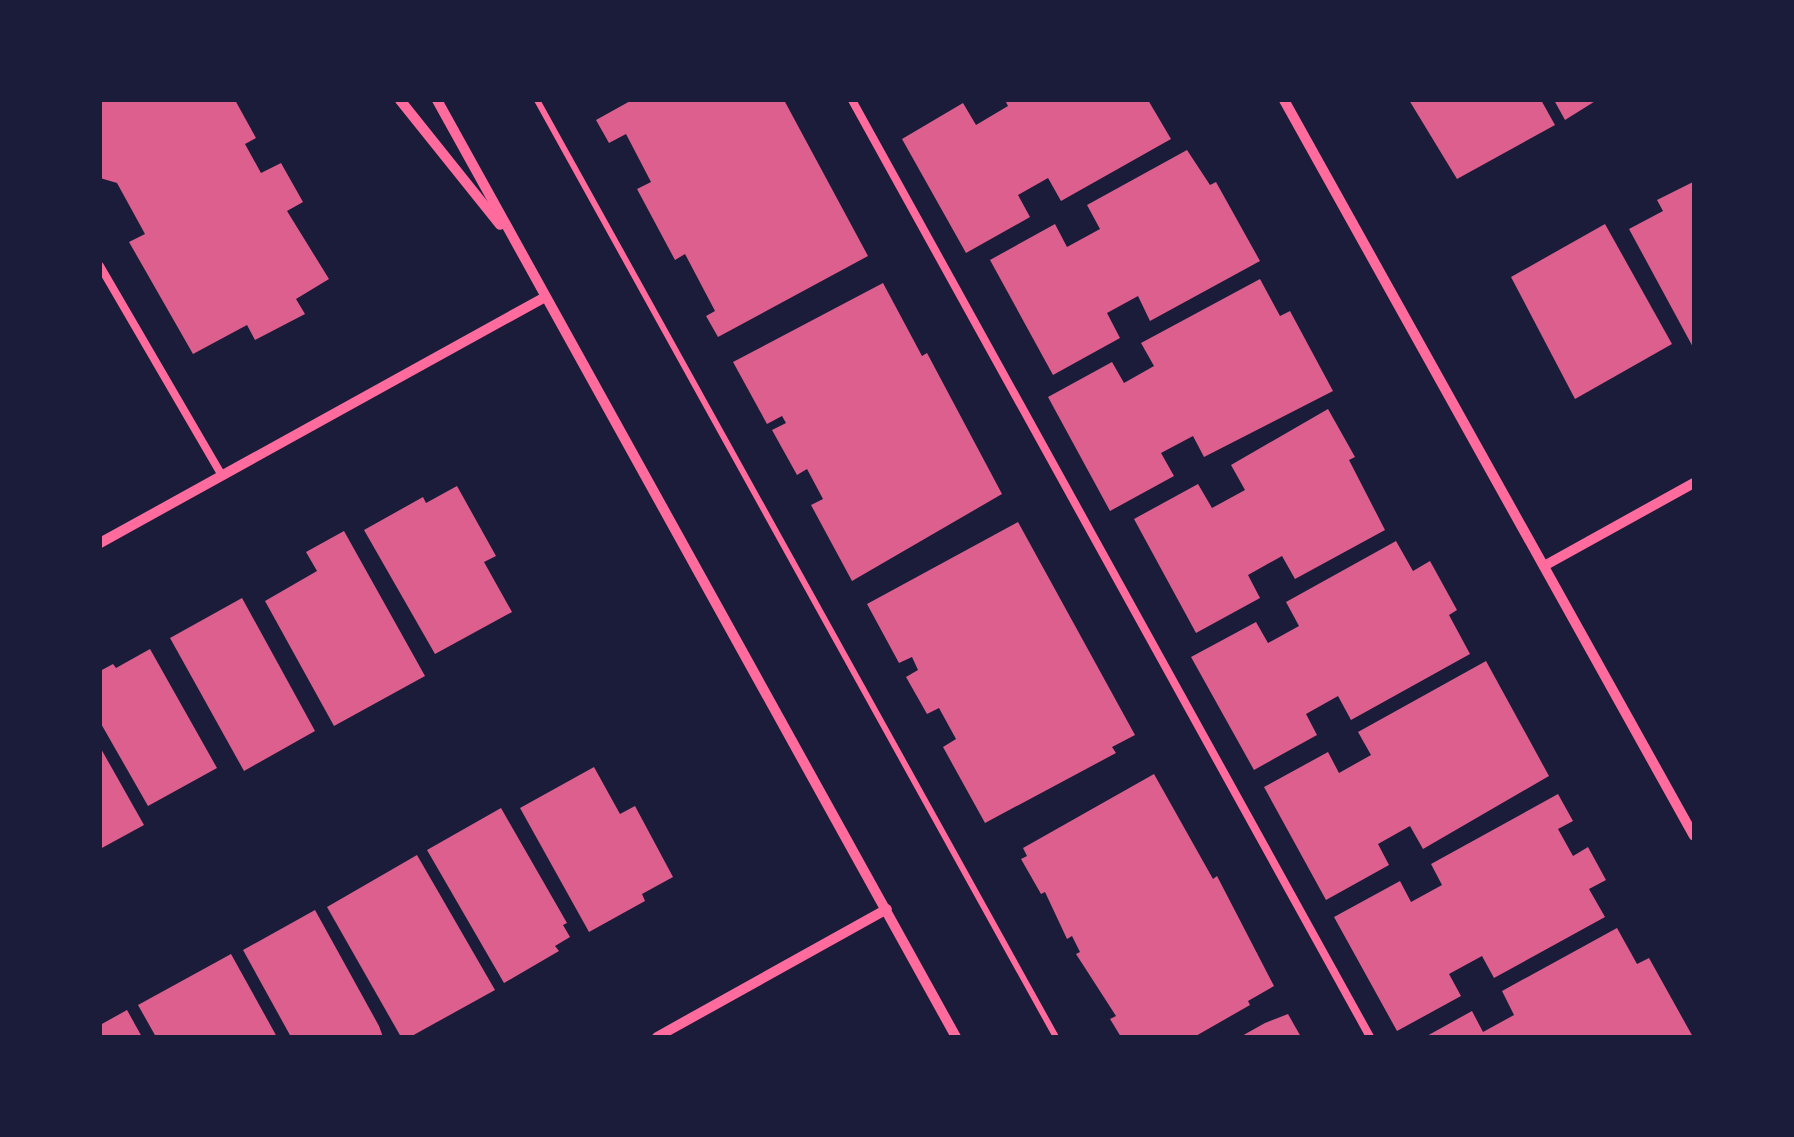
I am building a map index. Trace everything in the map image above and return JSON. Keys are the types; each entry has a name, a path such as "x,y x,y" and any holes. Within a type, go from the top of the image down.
{"street":[{"path":"400,100 516,245"},
{"path":"437,100 956,1037"},
{"path":"1284,100 1694,836"},
{"path":"100,544 545,297"},
{"path":"1544,566 1694,483"},
{"path":"657,1037 887,910"}],"lane":[{"path":"852,100 1370,1037"},
{"path":"100,266 222,476"}],"path":[{"path":"537,100 1056,1037"}],"building":[{"path":"100,100 235,100 256,138 245,144 261,173 281,163 303,202 287,211 329,279 296,299 305,314 255,340 247,325 193,354 129,242 145,234 117,183 100,178"},
{"path":"632,100 784,100 868,256 718,337 706,316 715,311 685,254 675,260 637,189 651,182 626,134 609,143 596,120"},
{"path":"1005,100 1148,100 1171,139 1061,201 1048,178 1018,195 1030,217 966,253 902,139 963,103 976,125 1008,106"},
{"path":"1409,100 1541,100 1555,125 1457,179"},
{"path":"1554,100 1597,100 1565,120"},
{"path":"1187,150 1210,185 1216,182 1260,261 1150,321 1138,296 1107,313 1120,338 1053,375 990,260 1055,224 1067,247 1100,229 1087,205"},
{"path":"1693,182 1694,349 1629,229 1663,211 1657,200"},
{"path":"1605,224 1672,344 1575,399 1511,277"},
{"path":"1260,279 1280,316 1290,311 1333,391 1204,457 1193,436 1161,453 1174,476 1110,511 1048,397 1112,362 1124,383 1154,366 1141,343"},
{"path":"883,283 922,356 927,353 1002,494 852,581 811,505 823,499 807,469 797,475 772,430 786,423 782,416 767,424 733,362"},
{"path":"1328,409 1355,457 1349,460 1385,530 1295,579 1282,556 1248,575 1260,598 1196,633 1134,519 1198,484 1212,508 1245,490 1231,465"},
{"path":"457,486 496,556 484,562 512,612 435,654 364,530 423,497 426,503"},
{"path":"1018,522 1135,735 1112,747 1116,753 985,823 943,747 956,739 939,708 927,714 906,677 918,670 912,657 899,663 867,604"},
{"path":"344,531 425,676 334,726 265,601 317,571 306,552"},
{"path":"1396,541 1413,571 1430,561 1457,610 1449,615 1470,654 1351,720 1338,696 1306,714 1317,735 1254,770 1191,657 1256,622 1268,643 1299,626 1286,602"},
{"path":"242,598 315,731 244,771 170,638"},
{"path":"150,649 217,768 148,806 100,722 100,671 113,664 116,668"},
{"path":"1486,661 1549,776 1423,849 1410,826 1378,844 1389,865 1326,900 1264,787 1328,752 1339,773 1371,755 1358,732"},
{"path":"100,747 144,825 100,849"},
{"path":"594,767 620,814 635,806 673,877 642,894 645,901 589,932 520,808"},
{"path":"1154,774 1213,879 1217,876 1274,986 1248,1001 1250,1005 1194,1037 1121,1037 1110,1019 1116,1016 1076,954 1080,952 1072,936 1067,939 1045,892 1041,894 1021,859 1027,856 1023,848"},
{"path":"1558,794 1573,821 1558,829 1573,856 1588,847 1606,880 1589,889 1605,917 1494,978 1482,956 1449,974 1461,996 1397,1031 1334,917 1400,881 1411,902 1442,885 1431,864"},
{"path":"501,808 567,923 563,925 570,937 555,946 559,951 504,983 427,850"},
{"path":"417,855 495,990 410,1037 401,1037 327,907"},
{"path":"315,910 383,1037 291,1037 243,950"},
{"path":"1617,928 1637,964 1649,958 1693,1037 1425,1037 1472,1011 1483,1032 1514,1015 1502,991"},
{"path":"231,954 277,1037 156,1037 138,1005"},
{"path":"127,1010 142,1037 100,1037 100,1025"},
{"path":"1288,1014 1301,1037 1240,1037 1265,1023"}]}
